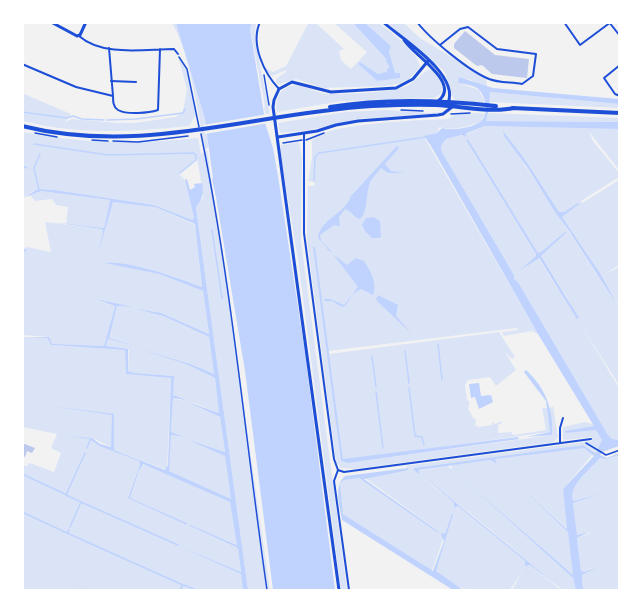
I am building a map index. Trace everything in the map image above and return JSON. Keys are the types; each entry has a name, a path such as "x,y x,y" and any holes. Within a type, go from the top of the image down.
{"main road":[{"path":"312,112 360,103 435,102 620,113"},
{"path":"22,126 59,133 144,136 190,132 283,116 378,105 450,104"}],"street":[{"path":"51,22 92,44 109,48 174,49 178,54"},
{"path":"79,36 86,22"},
{"path":"260,22 257,32 262,65 268,77 279,89"},
{"path":"278,137 304,134 358,121 443,114 450,104 449,90 444,76 383,22"},
{"path":"417,22 425,33 440,45 490,79 522,84 532,76 536,54 497,49 468,27 460,29 440,45"},
{"path":"564,22 580,45 610,23 620,36"},
{"path":"109,48 115,107 119,110 133,112 158,110 160,49"},
{"path":"339,591 273,107 279,89 292,82 331,92 396,88 413,79 428,62"},
{"path":"428,62 440,76 444,87 442,98 435,102"},
{"path":"22,64 76,87 113,96"},
{"path":"620,65 604,78 615,94 620,96"},
{"path":"111,81 136,82"},
{"path":"304,134 304,233 334,459 338,470 334,481 349,591"},
{"path":"560,443 563,418"},
{"path":"338,470 344,472 591,439"}],"path":[{"path":"178,54 187,69 213,195 267,591"},
{"path":"262,65 267,93"},
{"path":"393,109 432,112"},
{"path":"451,116 474,112"},
{"path":"305,140 327,132"},
{"path":"583,440 603,454 620,450"}],"shaded area":[{"path":"309,22 316,23 344,49 339,51 341,60 351,69 367,52 334,23 354,24 387,61 389,69 378,74 360,62 358,64 377,81 400,77 400,73 395,74 389,51 391,46 365,23 379,23 409,49 420,67 409,79 385,86 323,88 296,79 276,83 277,78 286,70 272,76 265,68 273,72 286,66"},
{"path":"172,23 176,23 178,28 205,119 209,146 205,150 189,67"},
{"path":"252,23 256,23 256,45 270,114 265,114 250,29"},
{"path":"387,23 404,23 420,38 486,78 487,87 468,79 458,83 479,90 485,102 456,101 451,94 443,70"},
{"path":"177,53 186,69 196,115 189,126 106,131 64,129 23,121 22,93 71,114 65,122 72,119 135,123 176,117 183,111 187,89"},
{"path":"430,69 437,75 442,87 441,94 434,98 342,101 277,112 278,96 290,86 300,86 330,94 378,92 408,86"},
{"path":"490,92 619,104 620,108 489,102"},
{"path":"386,110 442,112 357,119 310,130 280,133 278,123 345,112"},
{"path":"489,113 620,118 619,122 485,121"},
{"path":"485,114 480,122 465,127 439,127 437,133 424,137 538,334 532,331 504,336 502,332 518,330 517,328 328,351 341,461 348,463 552,435 550,408 553,406 558,437 553,442 355,469 341,468 336,462 307,240 308,186 314,186 315,182 308,181 312,141 320,135 353,126 448,119 454,115"},
{"path":"485,126 619,129 619,170 589,132 593,141 619,173 619,177 581,201 582,203 619,180 619,265 605,274 619,267 619,306 561,217 579,203 564,212 559,212 524,158 503,132 619,308 619,385 579,322 619,388 619,440 612,439 608,435 518,282 514,279 514,275 442,152 441,146 446,139 464,135","holes":["468,139 538,253 566,233 541,256 577,318 538,258 517,274 536,254 466,140"]},
{"path":"23,132 67,139 110,142 198,138 201,154 207,150 270,590 248,590 196,206 203,198 197,159 179,174 185,180 194,219 192,220 154,205 55,190 38,189 23,197"},
{"path":"299,142 302,158 301,240 347,590 341,590 298,259 280,152 281,145"},
{"path":"41,191 110,200 104,228 66,224 68,207 56,205 52,199 35,201 30,195"},
{"path":"115,201 155,207 195,225 202,287 172,276 105,262 159,274 203,291 209,334 161,313 158,314 209,337 214,374 186,364 215,378 220,412 189,401 220,417 225,452 186,439 225,455 231,499 168,471 171,435 184,437 171,432 173,398 185,401 173,395 173,376 128,371 129,350 106,346 108,339 122,341 108,338 117,306 134,307 94,300 115,306 104,346 52,344 49,337 23,335 22,249 27,247 51,252 45,222 101,229 103,231 98,253 112,203"},
{"path":"499,332 515,357 512,359 505,352 516,370 496,386 490,377 468,380 465,385 467,400 470,402 468,408 473,418 476,419 475,425 478,427 492,425 492,422 495,424 502,421 498,425 498,433 512,432 513,435 546,430 542,408 547,408 550,432 343,460 329,354"},
{"path":"22,337 47,338 51,345 125,350 126,374 171,378 167,470 114,450 114,414 111,447 92,438 62,435 89,439 99,446 139,461 140,465 128,497 130,498 142,464 159,469 230,502 238,545 190,526 238,549 241,572 204,557 241,574 243,590 23,590 23,465 27,466 30,463 54,472 61,453 51,448 57,434 23,427","holes":["133,499 187,523 186,524"]},
{"path":"585,422 594,426 566,431 566,433 597,429 602,440 597,452 583,445 414,468 417,471 447,466 452,469 452,465 490,460 497,464 495,459 582,447 593,454 563,489 568,529 500,467 568,532 574,576 454,471 573,578 576,590 563,590 422,477 454,503 454,508 458,506 525,561 525,566 530,565 561,590 512,590 523,570 510,590 479,591 453,585 436,571 452,513 432,571 343,514 339,486 344,480 359,478 438,533 364,477 408,470 406,466 592,441 592,437 563,439 563,427"},
{"path":"619,455 619,590 583,590 582,575 596,566 584,572 581,571 577,538 590,531 577,535 573,503 601,493 572,501 573,489 600,458 607,459"}],"water":[{"path":"176,23 252,23 250,29 266,126 278,176 305,353 335,590 273,590 245,371 212,179 205,119"},
{"path":"353,23 365,23 391,46 389,51 395,73 400,73 400,78 377,81 358,64 360,62 378,74 386,72 389,67 385,58"},
{"path":"459,77 493,88 619,99 619,104 490,92 486,121 619,122 619,129 485,126 467,133 465,137 462,135 446,139 441,146 442,152 514,275 514,279 518,282 608,435 612,439 619,440 619,446 602,452 600,455 607,458 619,453 619,455 606,459 600,458 581,478 572,495 573,501 602,493 573,503 577,535 591,531 577,538 581,571 597,567 582,575 583,590 576,590 573,578 454,471 573,575 568,532 500,467 567,529 563,489 594,456 584,448 495,459 497,464 490,460 419,470 419,474 414,470 414,468 583,445 596,453 602,440 596,430 566,433 565,431 594,426 424,136 437,133 442,128 456,129 472,126 483,119 486,105 483,95 477,88 458,83"},
{"path":"503,131 524,158 559,212 564,212 579,204 562,217 601,275 619,308 527,167 504,136"},
{"path":"468,139 538,253 566,233 541,256 579,318 577,319 539,258 517,273 536,254 466,140"},
{"path":"397,146 399,148 385,164 391,171 405,173 388,173 381,168 371,180 363,216 360,219 345,209 339,217 340,226 334,225 320,235 321,241 330,252 318,238 323,226 344,207 351,196"},
{"path":"187,179 190,190 195,187 194,184 202,183 203,187 202,196 196,207 248,590 243,590 241,574 181,547 241,572 236,547 190,526 237,545 230,502 143,464 130,498 187,523 187,525 128,498 140,465 139,461 99,446 89,439 61,435 92,438 100,444 111,447 112,415 50,406 114,414 114,450 165,470 168,465 171,378 126,374 125,350 51,345 47,338 23,337 49,337 52,344 104,346 115,306 94,299 134,307 117,306 109,338 133,345 108,339 106,346 128,349 128,371 174,376 173,395 186,400 173,398 171,432 184,437 171,435 169,471 231,499 225,456 186,439 225,452 220,417 188,402 219,413 215,378 186,364 136,348 190,364 214,374 209,337 163,316 137,309 161,313 209,334 203,291 159,274 105,263 140,267 202,287 195,224 155,207 113,202 98,254 103,231 101,229 50,222 104,228 110,200 41,191 23,198 38,189 55,190 154,205 192,220 194,218 185,180"},
{"path":"373,217 380,221 381,237 379,238 372,238 362,225 366,218"},
{"path":"313,247 315,247 343,459 518,437 519,439 348,463 341,461"},
{"path":"333,254 347,265 356,258 364,261 374,282 373,295 361,289 353,294 345,306 342,307 332,301 325,301 324,299 330,299 344,305 358,287"},
{"path":"378,295 398,305 396,316 412,334 378,302 376,299"},
{"path":"526,370 543,391 547,400 550,408 552,435 526,437 550,432 546,401 524,372"},
{"path":"479,383 481,396 491,395 493,402 479,409 475,397 471,398 469,384"},
{"path":"408,468 404,471 364,479 438,533 359,478 344,480 340,484 343,514 433,571 444,541 441,535 445,534 452,513 436,571 463,590 453,590 342,520 338,491 341,480 345,476"},
{"path":"423,476 563,590 530,565 525,566 525,561 458,506 454,508 454,503"}],"pier":[{"path":"268,114 269,123 205,134 203,125"}],"building":[{"path":"465,31 495,55 529,59 527,78 492,74 482,65 477,66 454,48 454,44"},
{"path":"22,443 35,448 32,453 27,451 25,457 22,456"}],"waterway":[{"path":"107,120 183,113 185,109"},
{"path":"22,112 104,120"},
{"path":"314,181 315,157 319,153 426,137"},
{"path":"34,144 108,155 194,153 196,160 180,173"},
{"path":"39,190 34,168 40,154"},
{"path":"22,166 27,168"},
{"path":"212,230 222,298"},
{"path":"22,252 26,250"},
{"path":"438,344 442,380"},
{"path":"405,351 409,383"},
{"path":"372,356 376,387"},
{"path":"409,388 415,436 422,437 424,445"},
{"path":"376,392 383,448"},
{"path":"87,448 90,440"},
{"path":"70,527 81,502 66,495 85,453"},
{"path":"22,474 65,494"},
{"path":"81,502 178,545"},
{"path":"22,512 67,533 69,530"},
{"path":"67,533 183,585 180,590"},
{"path":"184,585 196,590"}]}
